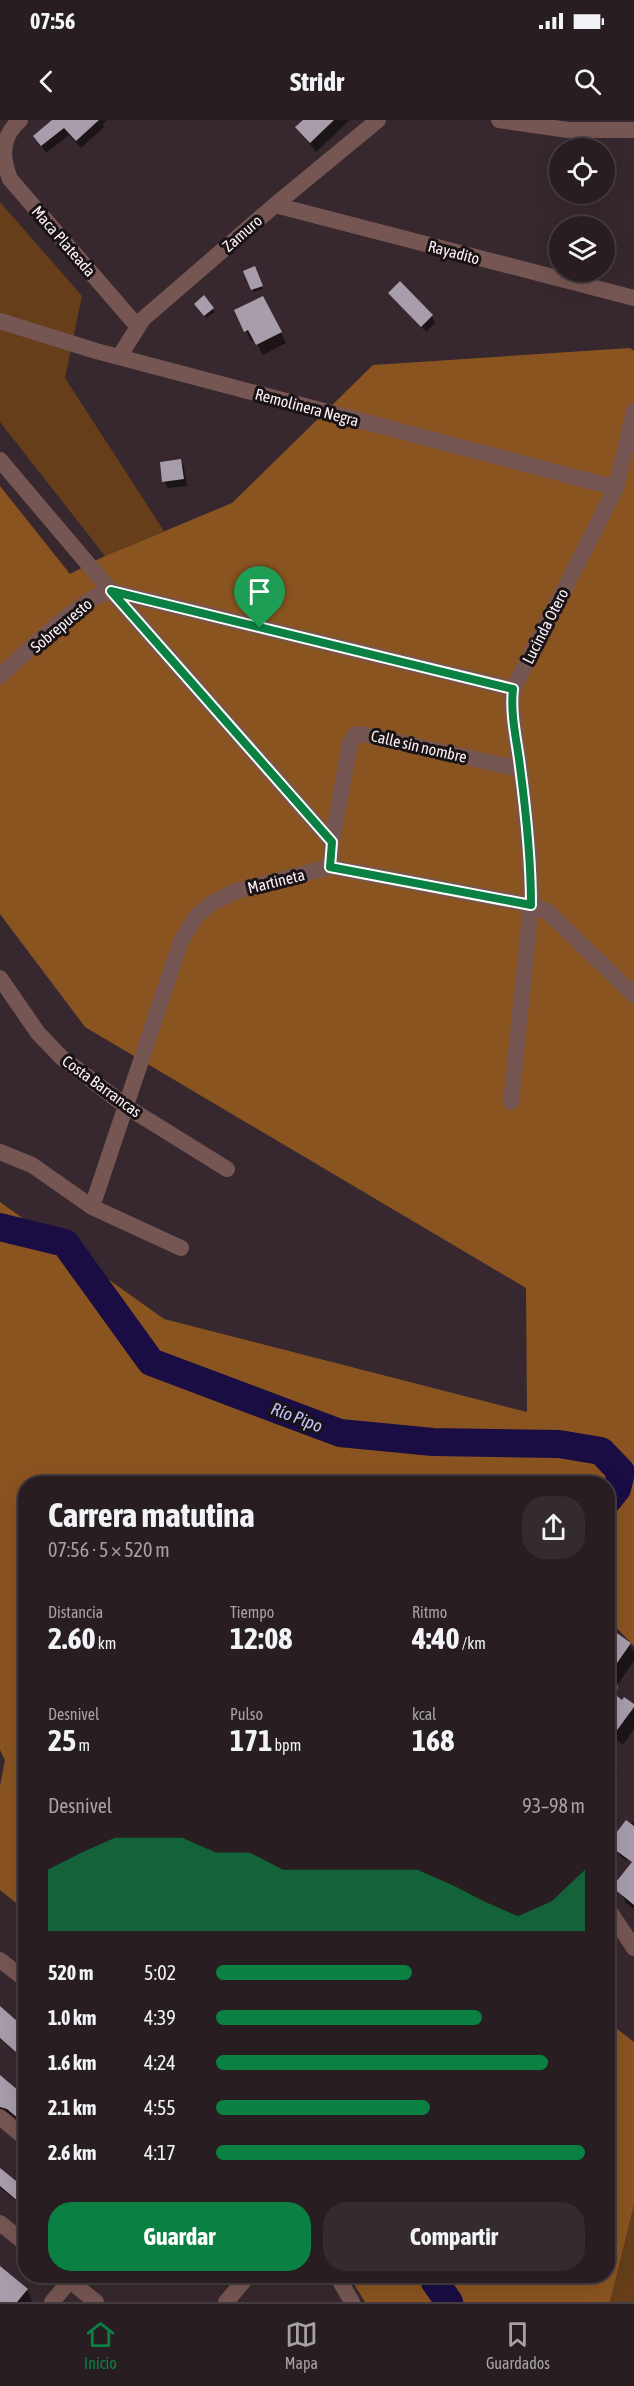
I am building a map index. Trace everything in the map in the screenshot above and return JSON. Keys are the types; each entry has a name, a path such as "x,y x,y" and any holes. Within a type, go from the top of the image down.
{"street":[{"name":"Maca Plateada","path":"21,120 6,136 3,150 5,166 10,178 138,327"},
{"name":"Zamuro","path":"119,357 143,319 378,120"},
{"path":"499,120 568,130 634,130"},
{"name":"Rayadito","path":"275,205 634,298"},
{"name":"Remolinera Negra","path":"0,321 119,357 616,488"},
{"name":"Lucinda Otero","path":"511,1102 531,905 531,880 520,769 511,705 513,689 616,488 634,411"},
{"path":"0,460 111,591 332,842 330,867"},
{"name":"Sobrepuesto","path":"0,676 85,602 101,593 111,591 513,689"},
{"name":"Calle sin nombre","path":"332,842 350,743 355,735 362,734 520,769"},
{"name":"Martineta","path":"92,1207 181,941 197,915 212,903 236,891 330,867 531,905 548,912 634,995"},
{"name":"Costa Barrancas","path":"0,978 38,1033 61,1057 127,1107 227,1169"},
{"path":"0,1152 32,1165 92,1207 181,1248"},
{"path":"615,1920 634,1948"},
{"path":"0,1960 18,1974"},
{"path":"0,2117 18,2132"},
{"path":"0,2223 18,2238"},
{"path":"52,2302 66,2283"},
{"path":"76,2283 96,2302"},
{"path":"226,2302 242,2283"},
{"path":"341,2283 352,2302"}],"shaded area":[{"path":"0,202 82,296 65,378 164,531 105,556 0,422"},
{"path":"630,348 634,351 634,1646 615,1626 615,1476 18,1476 18,1904 0,1890 0,1786 5,1760 0,1750 0,1202 164,1319 527,1412 526,1288 85,1027 0,914 0,486 70,574 105,556 232,503 373,365"},
{"path":"615,2027 634,2042 634,2205 615,2282"},
{"path":"634,2205 634,2302 610,2302"},
{"path":"353,2283 615,2283 610,2302 365,2302"}],"building":[{"path":"52,120 99,120 76,141 64,128 41,146 33,136"},
{"path":"303,120 334,120 310,143 295,127"},
{"path":"255,266 263,286 251,290 243,271"},
{"path":"400,281 433,315 421,327 388,293"},
{"path":"204,295 214,308 204,316 194,304"},
{"path":"263,296 282,332 256,345 248,330 244,332 234,310"},
{"path":"181,459 184,479 162,482 160,462"},
{"path":"615,1632 631,1643 615,1666"},
{"path":"615,1697 622,1700 624,1697 634,1704 634,1707 615,1733"},
{"path":"626,1820 634,1826 634,1905 615,1889 615,1883 632,1862 615,1850 615,1834"},
{"path":"0,2006 18,2022 18,2054 0,2038"},
{"path":"0,2075 18,2090 18,2118 7,2109 0,2107"},
{"path":"0,2168 18,2183 18,2201 0,2186"},
{"path":"0,2266 28,2289 17,2302 0,2302"}],"waterway":[{"name":"Río Pipo","path":"0,1227 65,1243 151,1362 340,1433 433,1442 559,1444 601,1451 621,1472 615,1491"},
{"name":"Río Pipo","path":"436,2283 449,2302"}],"route":[{"path":"111,591 260,628 513,689 511,705 520,769 531,880 531,905 330,867 332,842 111,591"}]}
